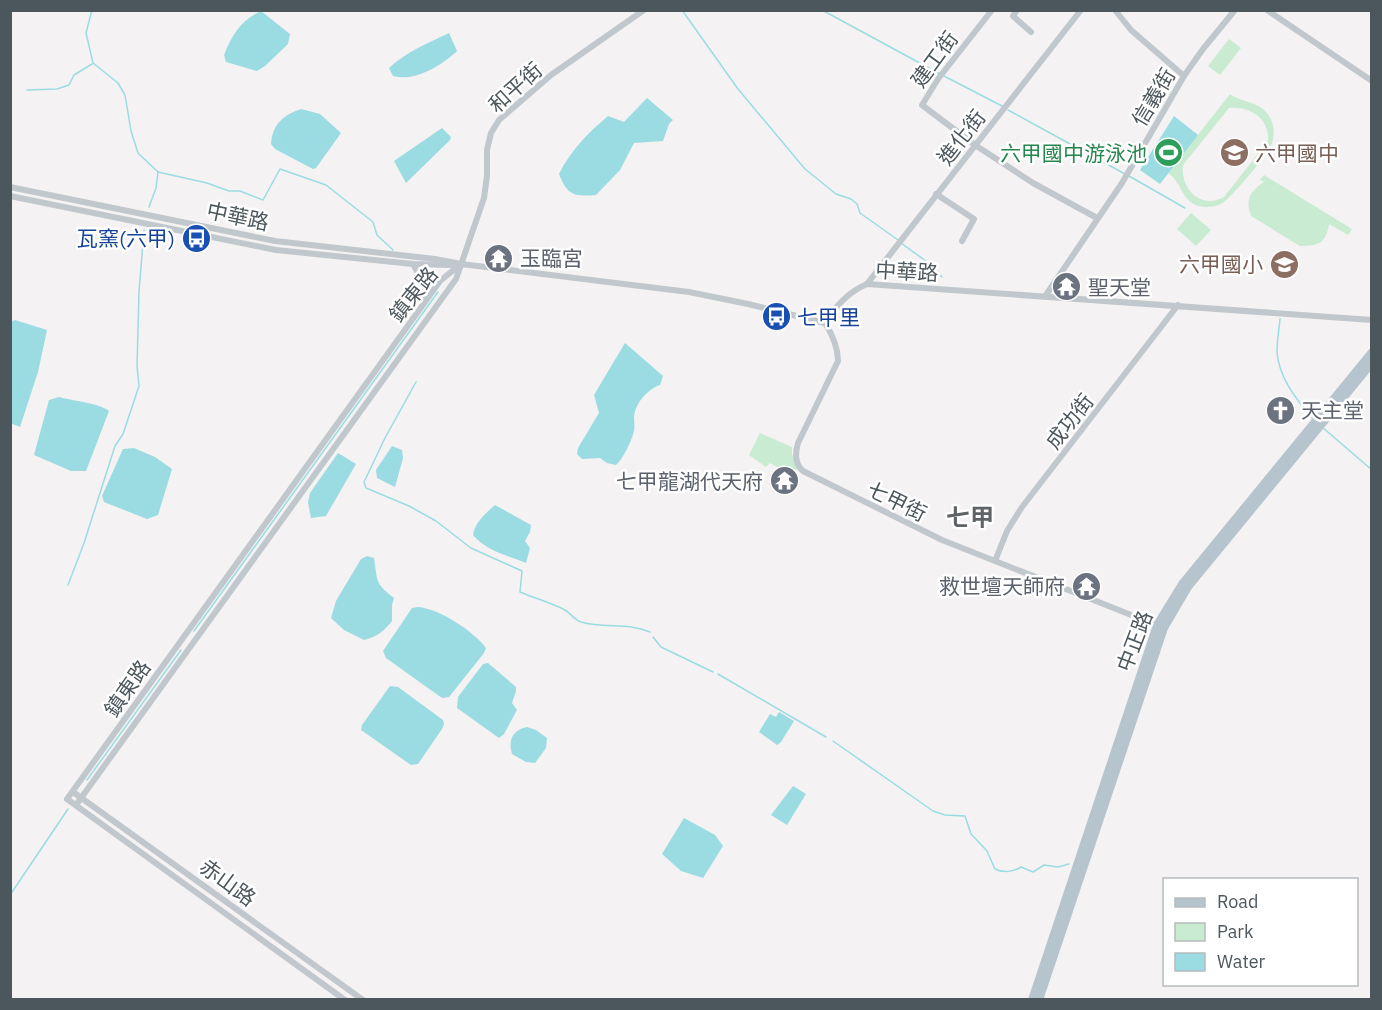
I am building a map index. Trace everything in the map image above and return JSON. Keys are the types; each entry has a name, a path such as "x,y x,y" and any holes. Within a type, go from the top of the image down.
{"main road":[{"name":"中正路","path":"1032,999 1160,626 1182,584 1371,352"},
{"name":"中正路","path":"1039,999 1160,626 1188,587 1371,363"}],"street":[{"name":"和平街","path":"461,264 484,198 487,150 491,133 499,120 551,75 645,10"},
{"name":"建工街","path":"992,10 942,74 922,105 975,146 1033,183 1097,218"},
{"path":"1017,10 1013,16 1031,32"},
{"name":"進化街","path":"867,284 1080,10"},
{"path":"1115,10 1131,30 1184,76"},
{"name":"信義街","path":"1046,295 1122,183 1184,76 1235,10"},
{"path":"1268,10 1371,81"},
{"name":"中華路","path":"10,187 275,241 689,292 825,323 848,295 867,284 1371,320"},
{"path":"936,194 974,219 962,241"},
{"name":"中華路","path":"10,196 276,250 413,264 461,264"},
{"path":"413,264 426,287 424,302"},
{"name":"鎮東路","path":"67,799 424,302 440,281 461,264"},
{"name":"鎮東路","path":"76,805 445,295 456,279 461,264"},
{"name":"成功街","path":"995,561 1007,531 1022,507 1178,305"},
{"name":"七甲街","path":"825,323 830,331 838,361 798,443 796,452 798,466 803,471 923,532 1160,626"},
{"name":"赤山路","path":"73,792 363,999"},
{"name":"赤山路","path":"67,799 345,999"}],"green space":[{"path":"1229,39 1241,48 1220,75 1208,66"},
{"path":"1230,94 1261,107 1271,119 1274,132 1270,148 1230,197 1219,205 1206,207 1193,204 1168,173","holes":["1229,108 1251,111 1262,120 1266,126 1268,141 1224,197 1207,201 1200,199 1194,195 1185,182 1183,165"]},
{"path":"1264,175 1352,229 1348,235 1329,224 1324,239 1317,244 1300,246 1251,216 1250,196 1264,182 1260,180"},
{"path":"1191,213 1211,230 1196,246 1177,229"},
{"path":"760,433 792,447 792,454 798,467 795,472 770,463 766,467 749,455"}],"water":[{"path":"261,11 290,34 288,44 257,71 226,62 224,55 234,35 248,19"},
{"path":"449,33 457,51 451,57 419,75 393,76 389,68 396,62"},
{"path":"647,98 673,120 669,124 663,141 634,143 620,170 596,195 582,196 568,190 559,174 581,142 608,116 624,122"},
{"path":"301,109 320,114 341,133 313,169 275,149 271,144 276,126 289,114"},
{"name":"六甲國中游泳池","path":"1174,116 1198,135 1160,184 1140,170"},
{"path":"442,128 451,137 450,140 406,183 394,161"},
{"path":"15,320 47,330 38,372 20,427 10,423 10,322"},
{"path":"625,343 663,376 660,385 647,393 637,407 633,435 616,465 600,458 582,459 577,454 578,448 599,413 594,395"},
{"path":"59,397 92,404 109,411 86,471 71,471 34,455 49,400"},
{"path":"392,446 402,450 403,458 395,487 377,478 376,470"},
{"path":"134,448 155,457 172,469 158,515 147,519 104,502 102,496 123,449"},
{"path":"338,453 356,464 326,516 311,518 308,502 310,493"},
{"path":"495,505 531,525 525,541 530,548 526,563 490,549 473,535 478,522"},
{"path":"367,556 374,558 378,581 394,598 392,621 380,634 364,640 344,630 331,618 336,601 361,559"},
{"path":"418,607 446,616 473,635 486,648 449,697 442,698 386,658 383,651 412,608"},
{"path":"488,663 516,687 512,703 517,710 504,734 499,738 457,708 458,697 483,664"},
{"path":"390,686 398,687 443,720 442,729 418,764 411,765 361,730 362,725"},
{"path":"779,712 794,721 777,745 759,732 770,714 776,717"},
{"path":"527,727 547,738 546,748 535,763 526,762 512,754 512,737 522,728"},
{"path":"793,786 806,794 787,825 771,815"},
{"path":"684,818 715,835 723,846 703,878 681,871 662,854"}],"waterway":[{"path":"92,10 86,33 93,63 118,83 125,95 131,131 138,153 158,172 156,188 149,207"},
{"path":"682,10 738,89 805,169 836,194 851,199 857,204 860,213 898,240"},
{"path":"822,10 940,74"},
{"path":"27,90 57,89 69,85 74,75 92,64"},
{"path":"944,76 1004,107"},
{"path":"1008,110 1125,174"},
{"path":"158,172 207,183 229,191 240,191 263,200 280,169 326,185 373,222 377,235 393,250"},
{"path":"1129,176 1185,208"},
{"path":"68,585 115,446 123,434 139,386 137,366 139,292 144,230"},
{"path":"901,243 930,264 942,277"},
{"path":"194,631 438,292"},
{"path":"1280,319 1278,362 1294,396 1312,418"},
{"path":"416,382 364,482 366,488 409,506 436,521 471,548 522,571 520,592 563,609 581,622 633,627 650,632"},
{"path":"1322,427 1372,470"},
{"path":"653,637 661,647 713,672"},
{"path":"87,780 181,650"},
{"path":"718,674 826,737"},
{"path":"833,741 933,811 945,815 965,816 971,834 987,851 995,869 1008,871 1021,867 1033,872 1044,865 1058,867 1069,864"},
{"path":"10,895 68,809"}],"place":[{"name":"六甲國中游泳池","path":"1168,153"},
{"name":"六甲國中","path":"1234,153"},
{"name":"瓦窯(六甲)","path":"196,238"},
{"name":"玉臨宮","path":"499,258"},
{"name":"六甲國小","path":"1284,264"},
{"name":"聖天堂","path":"1067,287"},
{"name":"七甲里","path":"776,317"},
{"name":"天主堂","path":"1280,410"},
{"name":"七甲龍湖代天府","path":"784,481"},
{"name":"救世壇天師府","path":"1086,586"}],"district":[{"name":"七甲","path":"970,517"}]}
